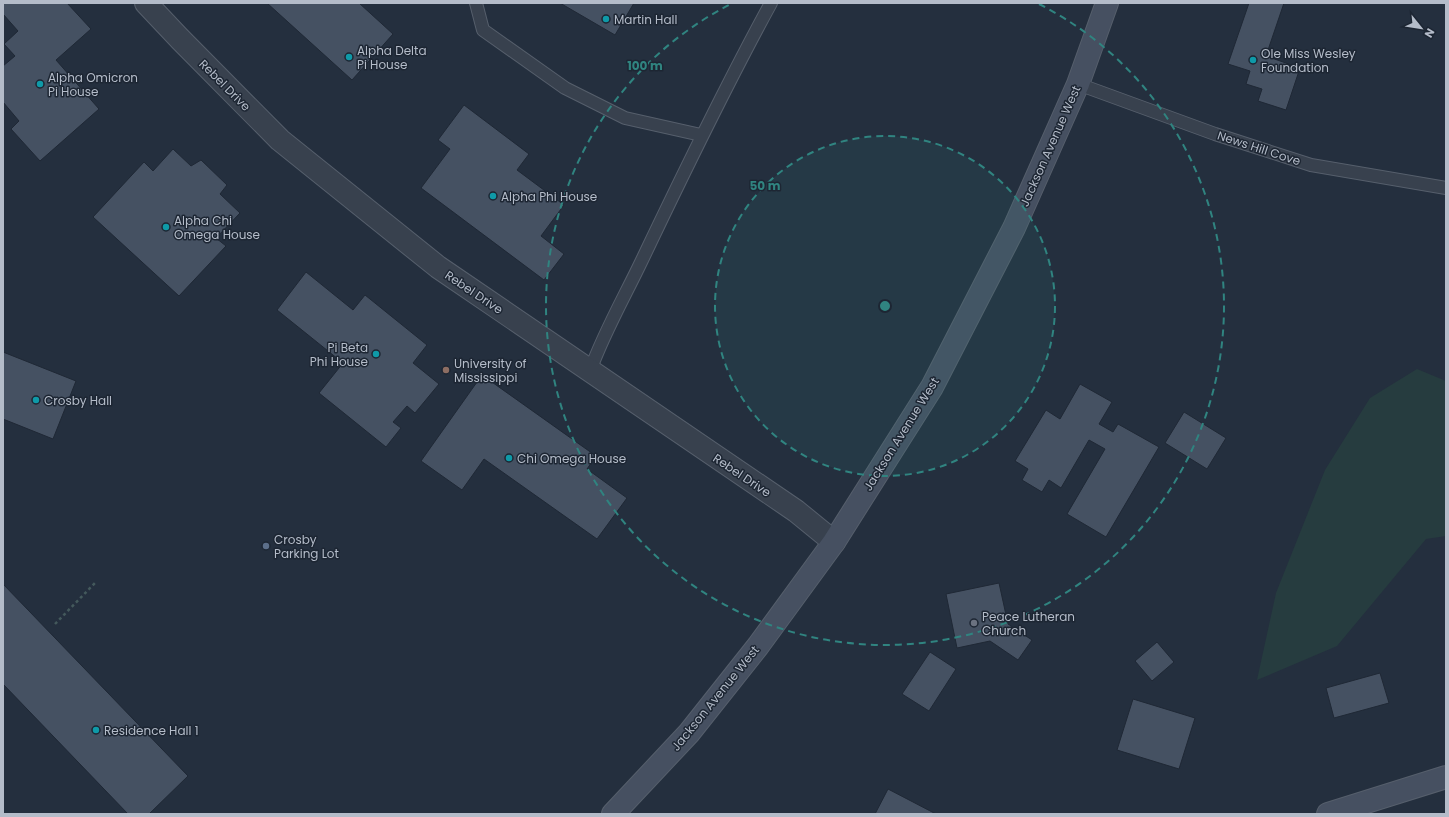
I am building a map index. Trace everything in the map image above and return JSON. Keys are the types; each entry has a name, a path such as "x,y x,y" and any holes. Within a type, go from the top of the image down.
{"main road":[{"name":"Jackson Avenue West","path":"613,814 689,733 758,646 834,542 932,387 1014,228 1078,84 1107,3"},
{"path":"1328,814 1446,777"}],"street":[{"name":"Rebel Drive","path":"148,4 280,140 438,267 796,511 834,542"}],"lane":[{"path":"476,3 484,30 565,88 625,118 701,135"},
{"path":"590,371 600,343 620,307 701,135 771,3"},
{"name":"News Hill Cove","path":"1078,84 1215,134 1311,165 1446,188"}],"path":[{"path":"55,624 95,583"}],"green space":[{"path":"1417,369 1446,381 1446,536 1426,539 1337,646 1257,680 1276,593 1325,470 1370,398"}],"building":[{"name":"Alpha Omicron Pi House","path":"3,3 67,3 91,29 56,60 99,109 40,161 11,129 19,121 3,102 3,66 15,56 4,44 18,31 3,14"},
{"name":"Alpha Delta Pi House","path":"267,3 359,3 393,34 352,80"},
{"name":"Martin Hall","path":"560,3 634,3 615,35"},
{"name":"Ole Miss Wesley Foundation","path":"1249,3 1284,3 1266,56 1300,68 1286,110 1258,101 1262,89 1246,84 1250,71 1228,64"},
{"name":"Alpha Phi House","path":"464,105 529,154 517,170 564,205 541,236 564,254 544,280 421,188 450,149 438,140"},
{"name":"Alpha Chi Omega House","path":"173,149 191,166 201,160 227,185 220,194 240,213 216,238 226,246 179,296 93,217 144,162 153,171"},
{"name":"Pi Beta Phi House","path":"306,272 353,310 365,295 427,345 413,363 439,384 415,413 407,406 393,422 401,428 386,447 319,393 343,363 277,310"},
{"name":"Crosby Hall","path":"3,352 76,381 53,439 3,419"},
{"name":"Chi Omega House","path":"482,375 596,456 587,469 627,498 597,539 484,459 462,490 421,461"},
{"path":"1080,384 1112,402 1099,424 1113,432 1118,424 1159,447 1106,537 1067,514 1105,449 1089,440 1061,488 1049,480 1042,492 1022,480 1028,469 1015,461 1046,410 1060,419"},
{"path":"1184,412 1226,438 1207,469 1165,443"},
{"path":"999,583 1008,624 1032,640 1018,660 990,641 957,648 946,594"},
{"name":"Residence Hall 1","path":"3,584 188,776 149,814 128,814 3,684"},
{"path":"1157,642 1174,662 1152,681 1135,661"},
{"path":"930,652 956,669 929,711 902,694"},
{"path":"1380,673 1389,703 1334,718 1326,688"},
{"path":"1133,699 1195,718 1179,769 1117,750"},
{"path":"888,789 936,814 875,814"}],"place":[{"name":"Martin Hall","path":"606,19"},
{"name":"Alpha Delta Pi House","path":"349,57"},
{"name":"Ole Miss Wesley Foundation","path":"1253,60"},
{"name":"Alpha Omicron Pi House","path":"40,84"},
{"name":"Alpha Phi House","path":"493,196"},
{"name":"Alpha Chi Omega House","path":"166,227"},
{"name":"Pi Beta Phi House","path":"376,354"},
{"name":"University of Mississippi","path":"446,370"},
{"name":"Crosby Hall","path":"36,400"},
{"name":"Chi Omega House","path":"509,458"},
{"name":"Crosby Parking Lot","path":"266,546"},
{"name":"Peace Lutheran Church","path":"974,623"},
{"name":"Residence Hall 1","path":"96,730"}]}
